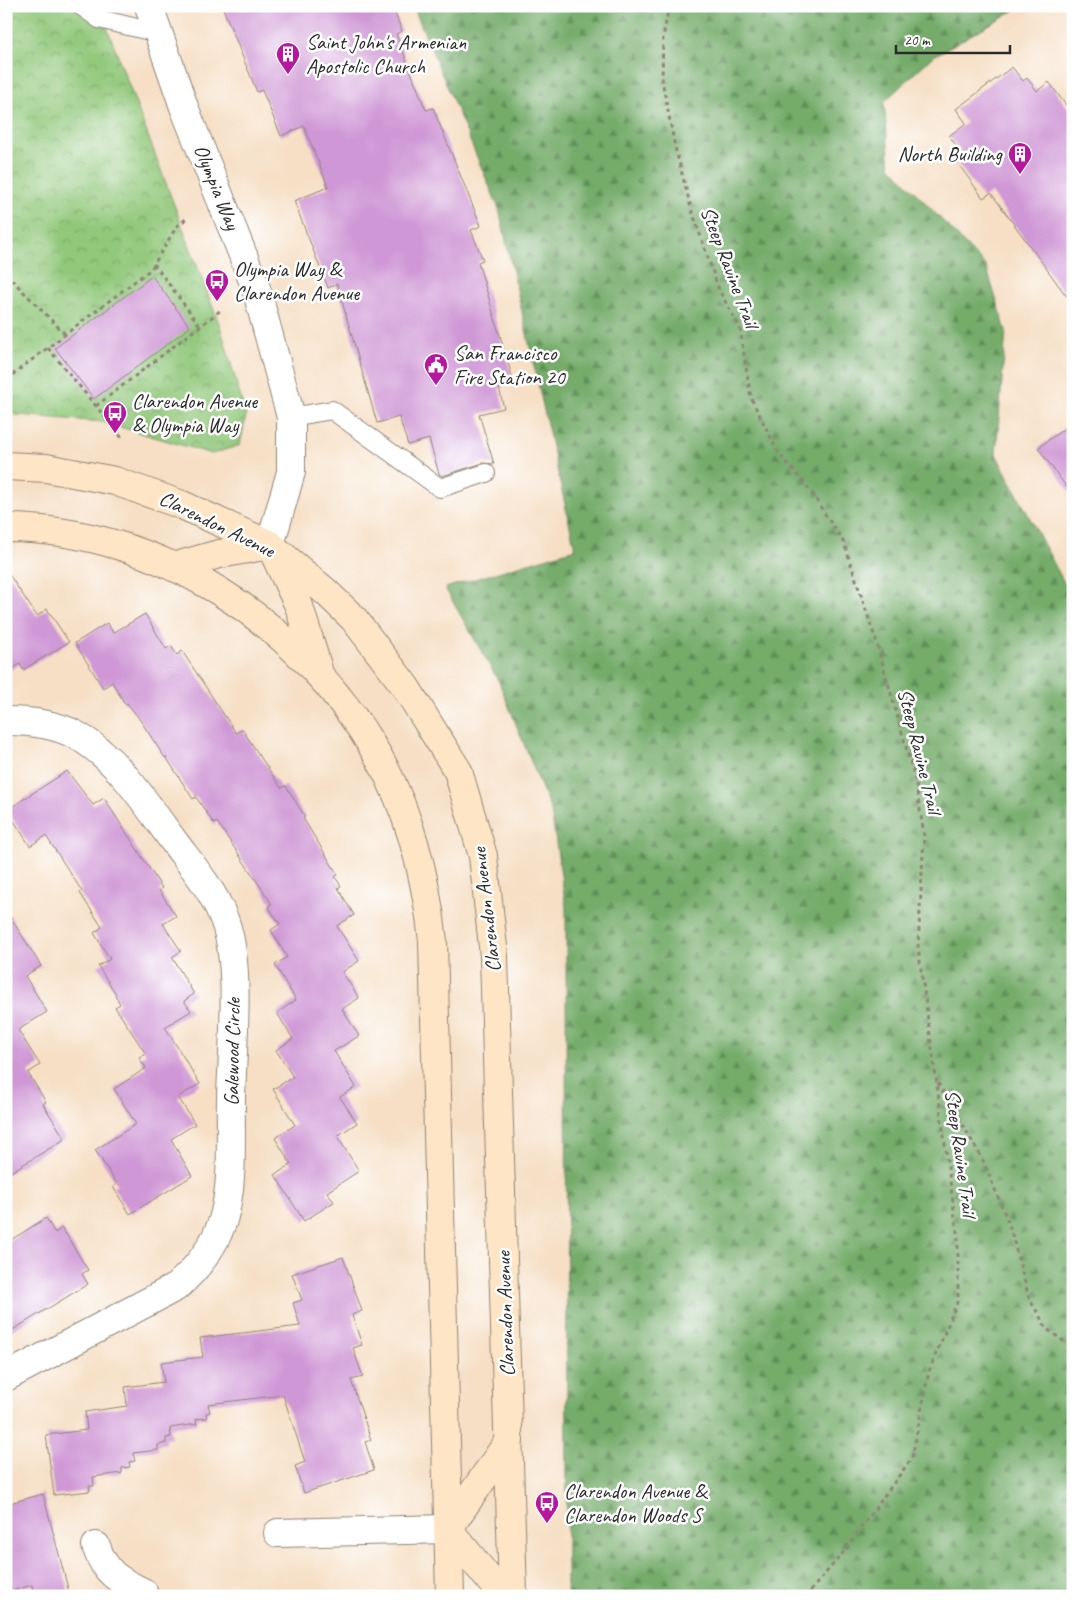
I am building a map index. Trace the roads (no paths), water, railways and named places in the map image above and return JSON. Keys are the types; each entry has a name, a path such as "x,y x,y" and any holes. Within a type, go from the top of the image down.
{"main road":[{"name":"Clarendon Avenue","path":"6,466 46,468 115,481 182,504 270,546 312,580 354,619 405,686 458,771 483,856 494,956 513,1596"},
{"path":"6,528 39,530 100,541 141,553 174,567 222,593 259,619 294,648 319,674 362,731 391,782 415,845 428,901 435,978 450,1596"},
{"path":"174,567 219,554 270,546 299,606 319,674"},
{"path":"448,1529 509,1441"},
{"path":"448,1529 503,1596"}],"street":[{"name":"Olympia Way","path":"149,6 184,108 256,288 291,417 292,472 270,546"},
{"name":"Galewood Circle","path":"6,721 36,722 74,734 91,744 121,772 215,899 230,938 233,985 229,1182 223,1218 212,1247 191,1274 176,1287 6,1377"},
{"path":"278,1533 448,1529"},
{"path":"96,1546 101,1560 108,1570 117,1579 143,1592 143,1596"}],"lane":[{"path":"81,6 99,18 158,33"},
{"path":"291,417 332,410 440,488 486,473"}],"place":[{"name":"Saint John's Armenian Apostolic Church","path":"288,75"},
{"name":"North Building","path":"1020,175"},
{"name":"Olympia Way & Clarendon Avenue","path":"217,302"},
{"name":"San Francisco Fire Station 20","path":"436,386"},
{"name":"Clarendon Avenue & Olympia Way","path":"115,434"},
{"name":"Clarendon Avenue & Clarendon Woods S","path":"547,1524"}]}
